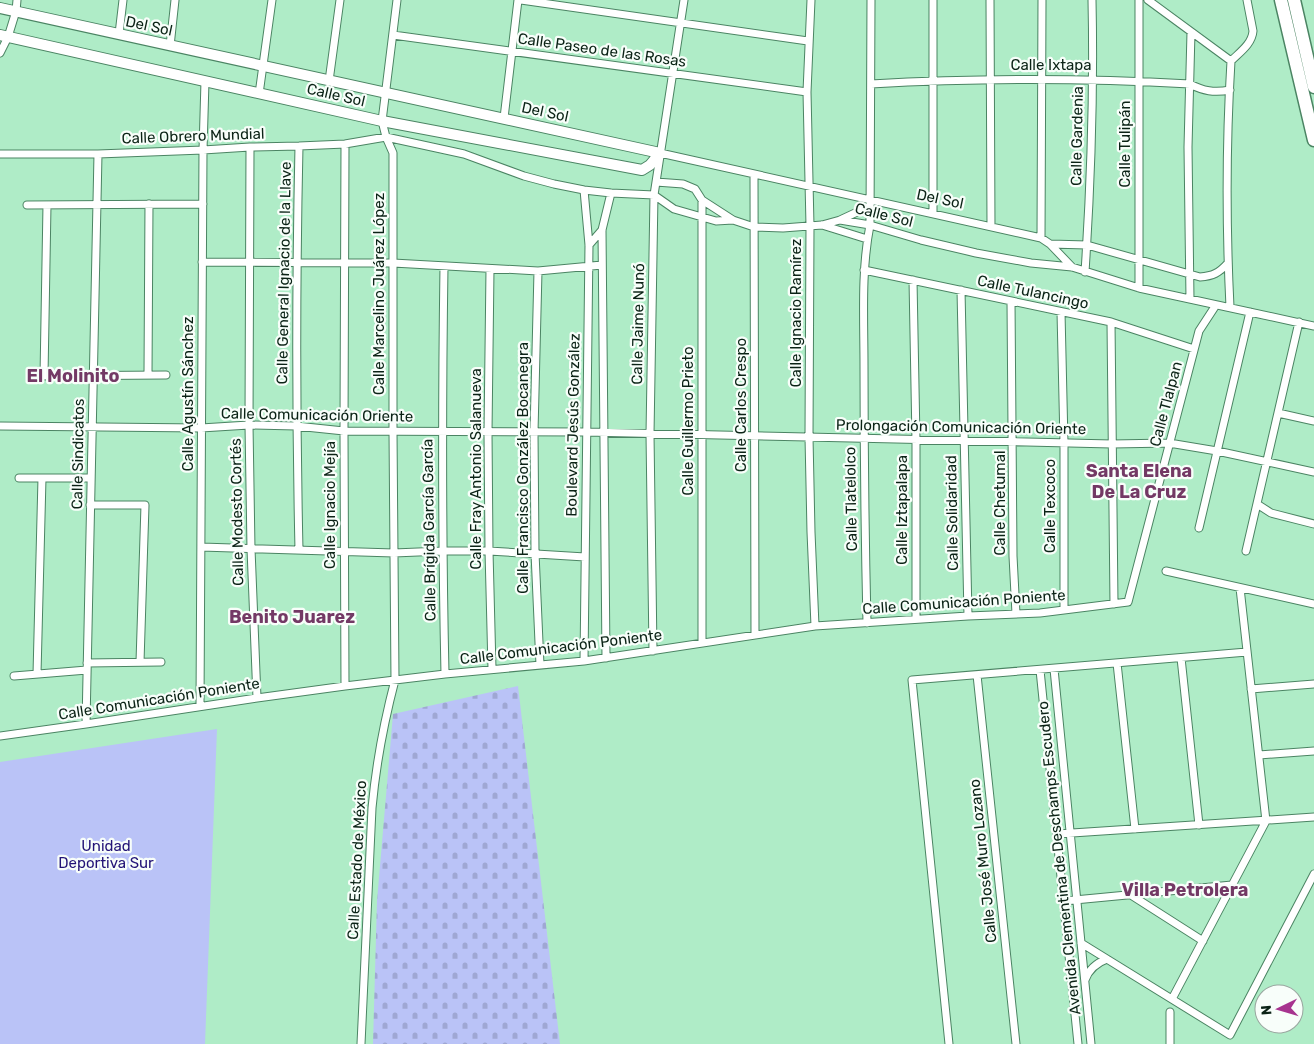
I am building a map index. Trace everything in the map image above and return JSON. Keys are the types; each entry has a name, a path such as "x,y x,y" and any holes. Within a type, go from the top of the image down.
{"highway":[{"path":"1281,0 1314,140"},
{"path":"1294,0 1314,87"}],"street":[{"path":"0,53 4,36 16,12 18,0"},
{"path":"119,34 123,0"},
{"path":"170,46 175,0"},
{"path":"259,94 272,0"},
{"path":"329,80 340,0"},
{"path":"382,121 397,0"},
{"path":"504,118 520,0 808,41"},
{"name":"Calle Jaime Nunó","path":"653,651 650,434 654,195 684,0"},
{"name":"Calle Ignacio Ramírez","path":"810,0 807,92 810,226 809,437 815,626"},
{"name":"Calle Tlatelolco","path":"867,623 864,270 870,225 871,0"},
{"path":"933,0 933,213"},
{"path":"990,0 991,226"},
{"path":"1041,238 1042,0"},
{"name":"Calle Gardenia","path":"1086,272 1091,162 1092,0"},
{"name":"Calle Tulipán","path":"1139,0 1139,288"},
{"path":"1148,0 1231,61"},
{"path":"1230,307 1227,177 1231,61 1248,44 1253,36 1254,31 1247,0"},
{"name":"Del Sol","path":"0,8 809,186 870,203 933,213 1041,238 1050,244 1072,267"},
{"path":"1190,299 1188,184 1191,32"},
{"name":"Calle Sol","path":"4,36 382,121 642,170 650,165 660,153"},
{"name":"Calle Paseo de las Rosas","path":"393,36 807,92"},
{"name":"Calle Ixtapa","path":"871,84 933,80 1042,78 1190,84 1208,92 1230,90"},
{"name":"Calle Agustín Sánchez","path":"200,706 202,204 205,81"},
{"name":"Calle Marcelino Juárez López","path":"382,121 393,153 393,431 396,680"},
{"path":"386,137 464,154 524,176 554,184 611,193 654,195 674,209 716,221 733,220"},
{"name":"Calle Obrero Mundial","path":"0,154 98,154 203,150 250,146 300,146 345,144 386,137"},
{"name":"Calle Ignacio Mejía","path":"345,144 345,686"},
{"name":"Calle Modesto Cortés","path":"250,146 249,425 251,549 257,698"},
{"name":"Calle General Ignacio de la Llave","path":"300,146 296,263 296,426 300,550"},
{"name":"Calle Sindicatos","path":"86,724 98,154"},
{"name":"Calle Carlos Crespo","path":"754,174 755,635"},
{"name":"Calle Sol","path":"656,182 684,184 695,190 702,200 733,220 754,227 783,228 810,226 840,220 870,225 976,253 1031,263 1072,267 1086,272"},
{"name":"Boulevard Jesús González","path":"584,190 589,245 584,661"},
{"name":"Boulevard Jesús González","path":"606,658 602,230 611,193"},
{"name":"Calle Guillermo Prieto","path":"702,200 702,643"},
{"path":"840,220 870,203"},
{"path":"148,204 148,375"},
{"path":"27,205 202,204"},
{"path":"44,376 47,205"},
{"path":"822,225 867,239"},
{"path":"589,245 602,230"},
{"path":"1050,244 1087,245 1200,277 1211,276 1228,263"},
{"path":"202,262 393,264 538,271 602,265"},
{"name":"Calle Brígida García García","path":"444,266 442,551 445,674"},
{"name":"Calle Fray Antonio Salanueva","path":"490,269 488,432 492,669"},
{"name":"Calle Tulancingo","path":"864,270 1110,322 1194,349"},
{"name":"Calle Francisco González Bocanegra","path":"538,271 534,432 535,553 540,665"},
{"path":"1086,272 1139,288 1314,326"},
{"name":"Calle Iztapalapa","path":"913,280 916,440 916,619"},
{"name":"Calle Solidaridad","path":"961,290 968,616"},
{"name":"Calle Chetumal","path":"1011,301 1013,537 1016,614"},
{"name":"Calle Tlalpan","path":"1128,602 1199,331 1216,305"},
{"name":"Calle Texcoco","path":"1061,312 1064,443 1064,610"},
{"path":"1198,528 1250,312"},
{"path":"1110,322 1114,604"},
{"path":"1246,550 1299,322"},
{"path":"31,376 166,375"},
{"path":"1278,413 1314,421"},
{"name":"Calle Comunicación Oriente","path":"0,426 201,428 249,425 296,426 344,431 604,432"},
{"name":"Prolongación Comunicación Oriente","path":"604,432 1112,444 1170,443 1314,472"},
{"path":"19,478 91,478"},
{"path":"38,674 42,478"},
{"path":"1257,504 1271,514 1314,524"},
{"path":"90,505 145,505 140,662"},
{"path":"201,547 394,553 489,551 585,557"},
{"path":"1166,571 1314,604"},
{"path":"1172,999 1266,820 1240,588"},
{"name":"Calle Comunicación Poniente","path":"0,736 345,686 492,669 584,661 815,626 1016,614 1128,602"},
{"path":"949,1044 912,680 1247,652"},
{"path":"1181,658 1200,825"},
{"path":"14,676 87,666 161,662"},
{"path":"1117,663 1135,829"},
{"name":"Avenida Clementina de Deschamps Escudero","path":"1054,668 1091,1044"},
{"name":"Avenida Clementina de Deschamps Escudero","path":"1040,670 1078,1044"},
{"name":"Calle José Muro Lozano","path":"977,675 1016,1044"},
{"name":"Calle Estado de México","path":"361,1044 375,776 387,711 396,680"},
{"path":"1251,690 1314,684"},
{"path":"1259,755 1314,751"},
{"path":"1057,834 1314,818"},
{"path":"1081,943 1230,1035 1314,874"},
{"path":"1064,901 1232,886"},
{"path":"1131,895 1203,940"},
{"path":"1085,983 1092,967 1107,959"},
{"path":"1170,1012 1171,1043"}],"green space":[{"path":"518,686 560,1044 373,1044 377,901 393,714"},
{"name":"Unidad Deportiva Sur","path":"217,729 205,1044 0,1044 0,762"}],"district":[{"name":"El Molinito","path":"73,376"},
{"name":"Santa Elena De La Cruz","path":"1139,481"},
{"name":"Benito Juarez","path":"292,617"},
{"name":"Villa Petrolera","path":"1185,890"}]}
